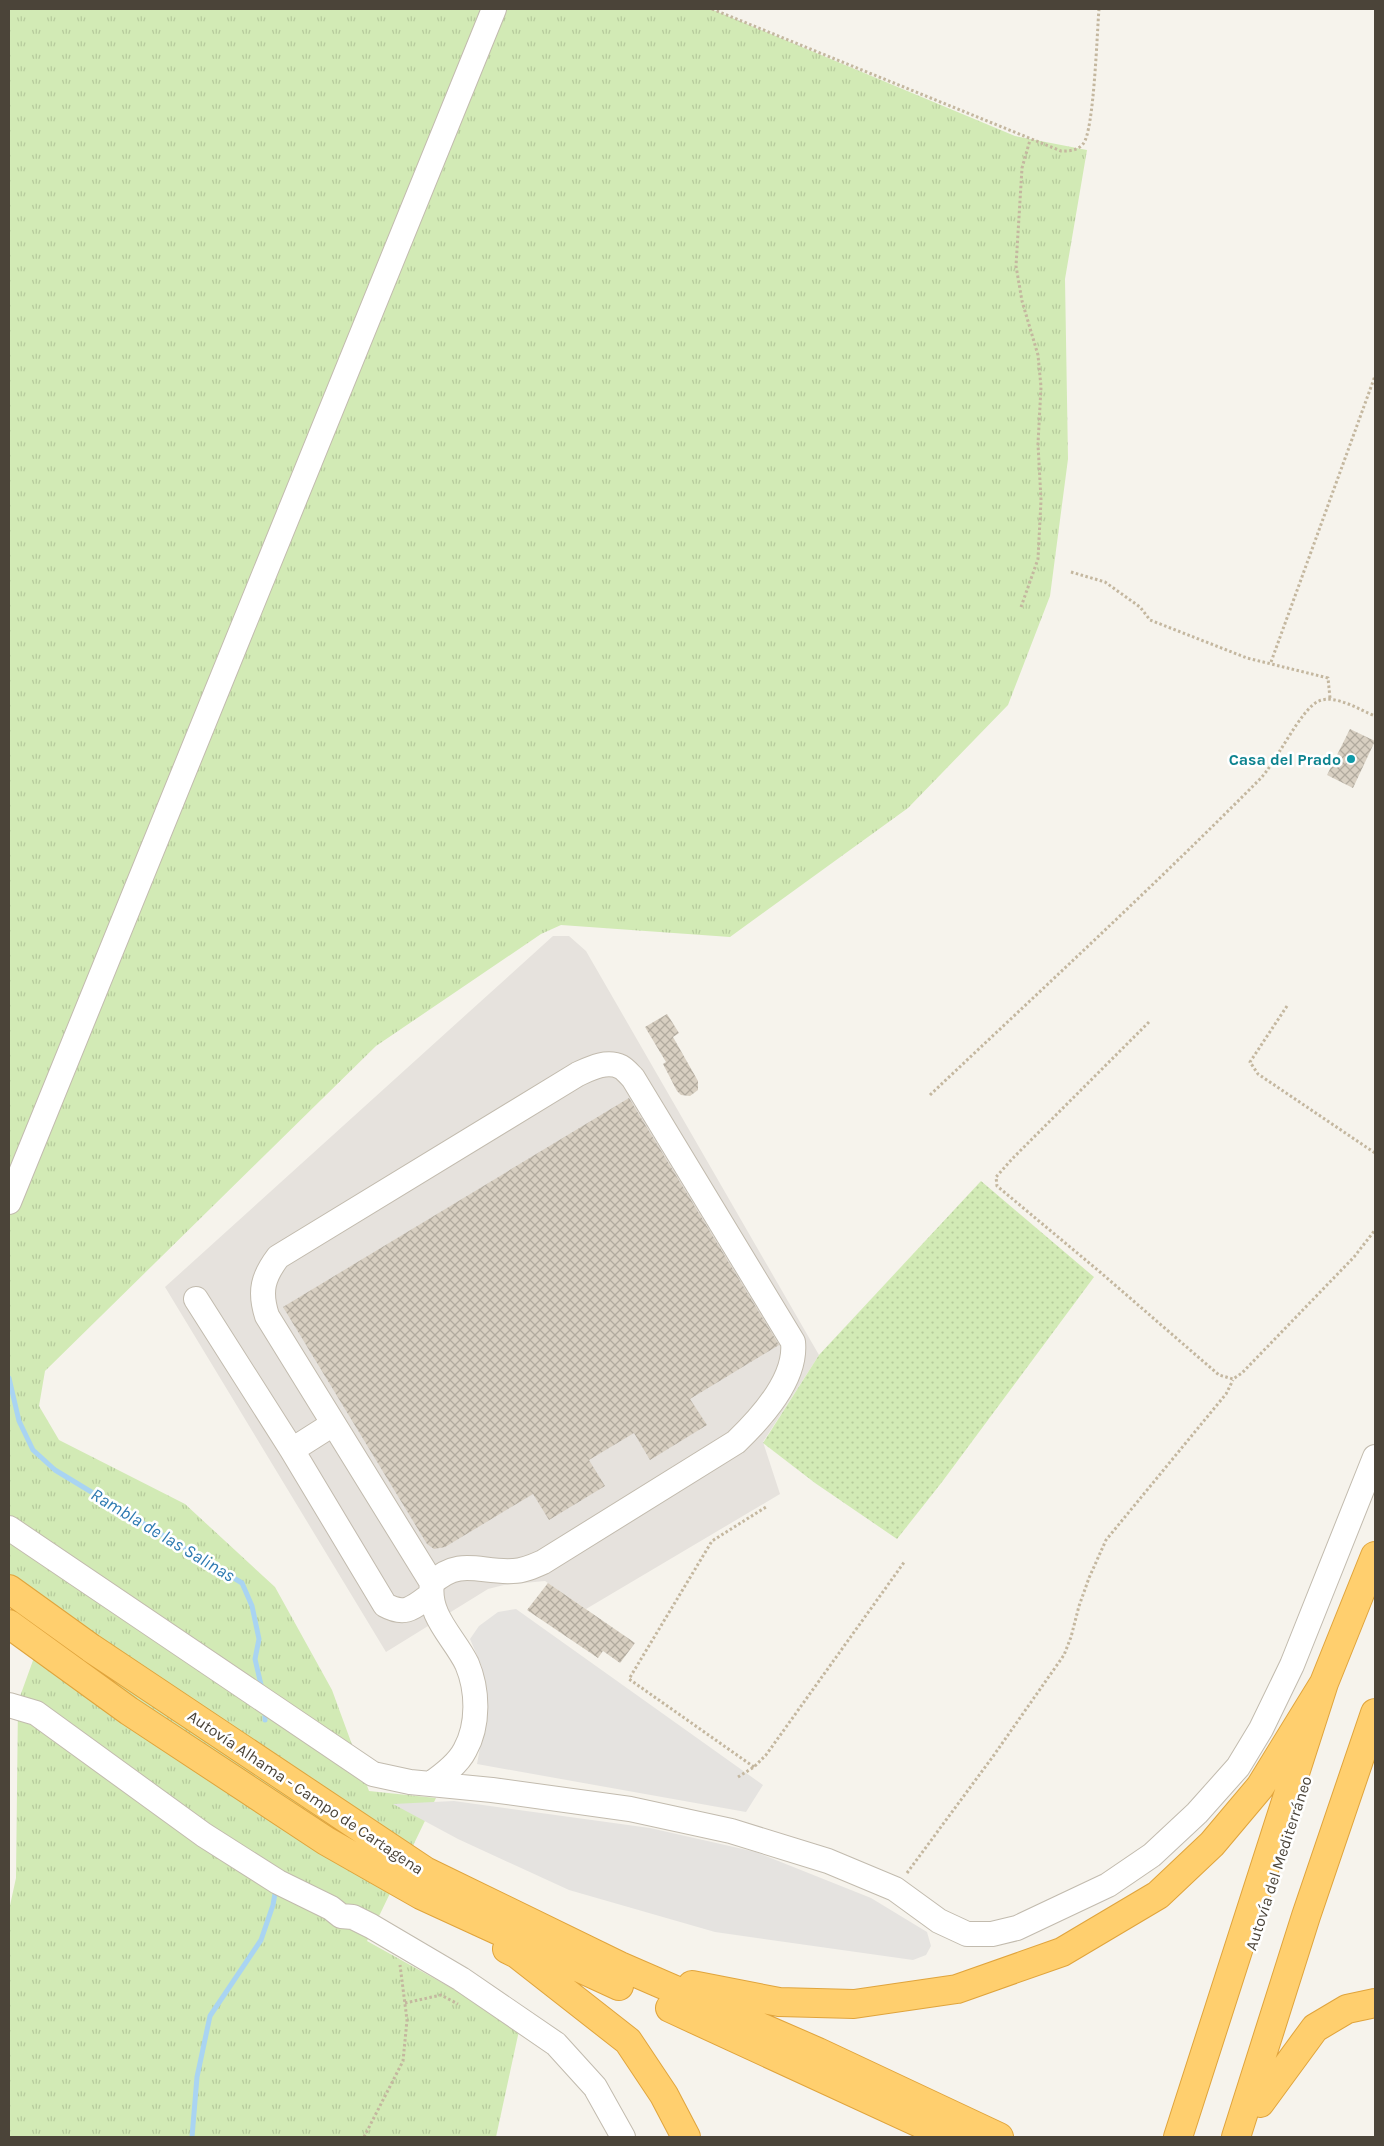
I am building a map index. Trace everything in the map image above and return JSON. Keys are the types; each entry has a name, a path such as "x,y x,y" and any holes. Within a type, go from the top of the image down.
{"highway":[{"path":"1178,2137 1324,1683 1375,1556"},
{"name":"Autovía Alhama - Campo de Cartagena","path":"9,1589 91,1648 424,1871 620,1966"},
{"name":"Autovía del Mediterráneo","path":"1189,2137 1299,1796 1375,1590"},
{"name":"Autovía Alhama - Campo de Cartagena","path":"9,1624 129,1711 326,1841 421,1894"},
{"path":"620,1966 689,1984 779,2002 854,2004 957,1989 1062,1952 1158,1895 1212,1844 1260,1787 1324,1683"},
{"path":"1236,2137 1306,1916 1375,1713"},
{"path":"1250,2137 1304,1963 1375,1767"},
{"path":"421,1894 432,1909 517,1954 628,2041 664,2095 686,2137"},
{"path":"421,1894 950,2137"},
{"path":"620,1966 818,2052 999,2137"},
{"path":"1260,2103 1315,2028 1348,2009 1375,2003"}],"lane":[{"path":"9,1202 494,9"},
{"path":"196,1299 292,1450 385,1605 394,1610 405,1611 430,1589 451,1569 463,1567 514,1572 543,1562 736,1442 756,1423 791,1369 794,1353 793,1342 633,1078 621,1067 606,1064 578,1074 278,1256 268,1270 262,1288 263,1304 267,1316 334,1424 430,1589 436,1614 467,1665 474,1693 475,1722 465,1750 445,1774 430,1784"},
{"path":"292,1450 334,1424"},
{"path":"9,1528 373,1774 410,1782 492,1790 630,1810 731,1831 828,1861 895,1889 939,1921 967,1934 992,1934 1017,1928 1100,1889 1152,1855 1197,1813 1238,1767 1261,1729 1292,1665 1375,1457"},
{"path":"9,1705 36,1713 204,1835 278,1882 331,1908 342,1916 353,1917 371,1926 461,1979 556,2044 595,2087 623,2137"}],"path":[{"path":"712,9 1061,151 1073,150 1082,146 1087,137 1099,9"},
{"path":"1021,607 1038,560 1041,500 1038,444 1042,387 1038,355 1022,301 1016,266 1022,168 1030,140"},
{"path":"1271,662 1375,376"},
{"path":"1071,572 1105,582 1140,607 1150,620 1247,658 1271,662 1328,678 1330,698"},
{"path":"930,1095 1179,860 1262,776 1302,717 1317,701 1330,698 1375,716"},
{"path":"1287,1006 1250,1062 1258,1074 1375,1153"},
{"path":"1149,1022 1013,1158 996,1177 997,1186 1219,1375 1233,1379"},
{"path":"895,1889 994,1755 1064,1655 1089,1578 1106,1540 1226,1394 1233,1379 1242,1373 1354,1256 1375,1230"},
{"path":"754,1767 629,1679 712,1541 766,1508"},
{"path":"738,1777 754,1767 766,1755 905,1561"},
{"path":"364,2137 403,2061 407,2020 398,1942"},
{"path":"405,2003 441,1994 465,2007"}],"shaded area":[{"path":"553,936 569,936 586,951 819,1355 763,1442 780,1494 586,1609 545,1581 504,1585 488,1589 386,1652 165,1287"},
{"path":"516,1609 763,1785 746,1812 477,1764 485,1721 486,1692 482,1667 470,1639 479,1626 498,1612"},
{"path":"454,1801 650,1828 756,1852 871,1898 927,1932 931,1946 926,1955 913,1960 715,1932 569,1890 458,1839 393,1804"}],"green space":[{"path":"9,9 711,9 1015,136 1087,150 1065,279 1068,459 1050,596 1008,705 908,808 730,937 561,925 541,934 376,1046 45,1371 39,1406 59,1440 185,1504 275,1587 332,1690 369,1791 436,1798 367,1941 520,2026 496,2137 9,2137 9,1910 16,1878 18,1702 49,1616 9,1592"},
{"path":"981,1181 1094,1277 942,1482 897,1539 815,1483 763,1443 819,1355"}],"building":[{"name":"Casa del Prado","path":"1350,729 1375,741 1353,788 1327,775"},
{"path":"667,1014 679,1033 673,1037 698,1081 698,1090 690,1096 681,1095 677,1091 663,1064 666,1062 645,1027"},
{"path":"629,1098 779,1345 690,1399 707,1425 650,1460 634,1433 589,1460 605,1486 549,1520 533,1494 445,1547 434,1549 427,1544 283,1307"},
{"path":"548,1583 635,1643 620,1663 603,1651 598,1658 527,1610"}],"waterway":[{"name":"Rambla de las Salinas","path":"9,1378 19,1421 33,1450 55,1470 242,1583 252,1606 259,1639 255,1659 262,1689"},
{"name":"Rambla de las Salinas","path":"265,1709 265,1720"},
{"name":"Rambla de las Salinas","path":"192,2137 197,2077 210,2016 261,1940 273,1905 276,1888"}],"place":[{"name":"Casa del Prado","path":"1351,759"}]}
